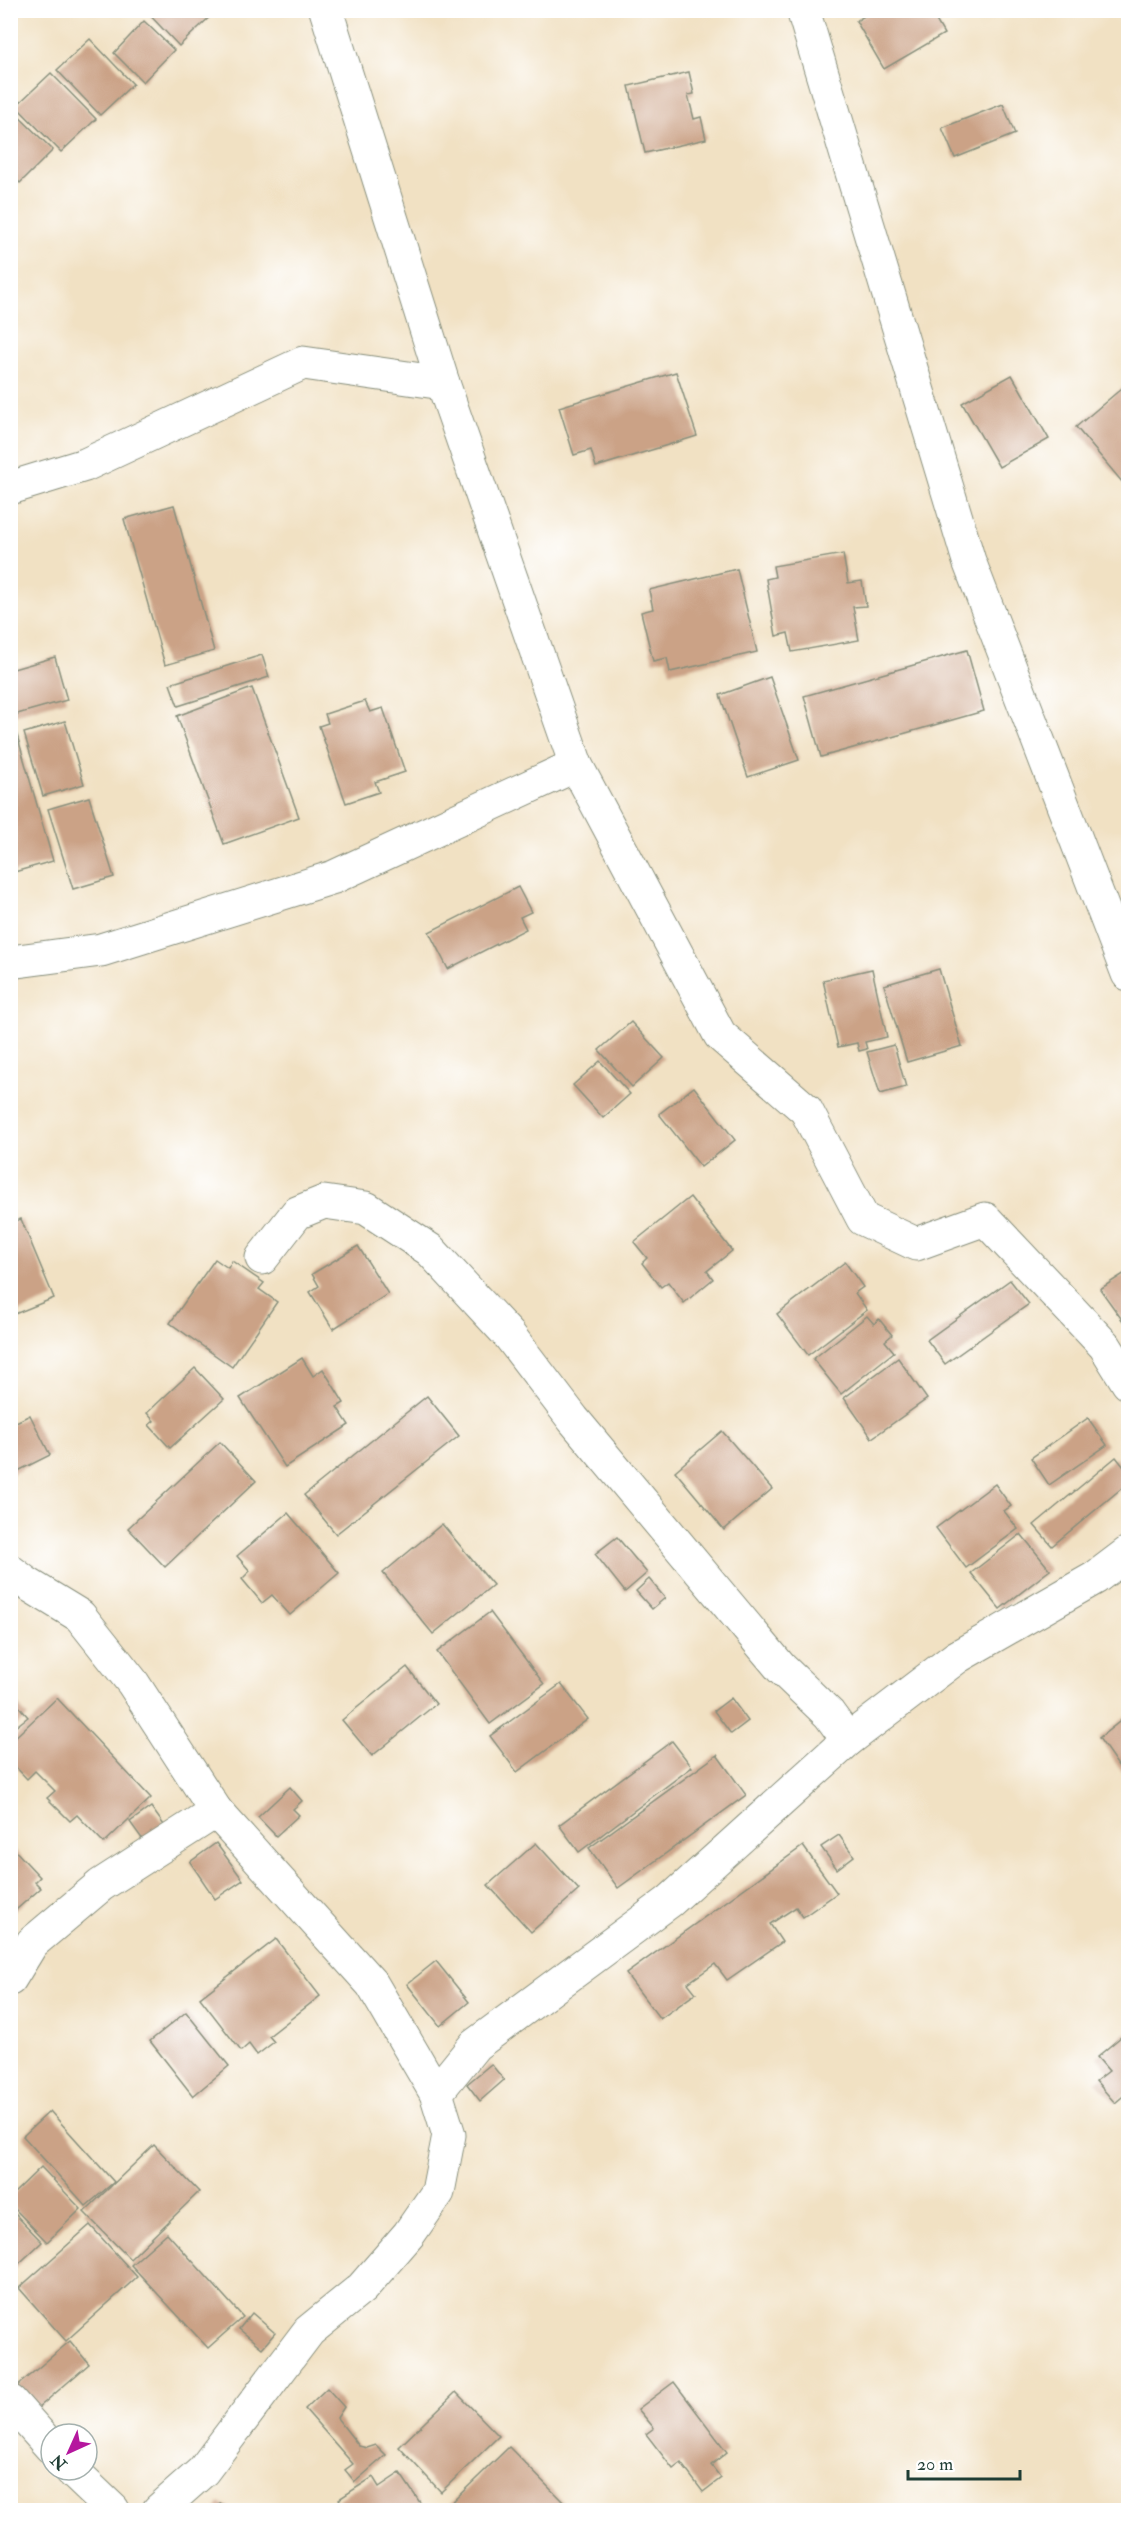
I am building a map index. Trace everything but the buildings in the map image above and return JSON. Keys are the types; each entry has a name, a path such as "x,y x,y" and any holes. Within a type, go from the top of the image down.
{"street":[{"path":"326,10 443,383 576,765 720,1035 806,1110 863,1219 916,1244 985,1219 1105,1346 1128,1383"},
{"path":"803,10 969,561 1128,974"},
{"path":"10,488 85,465 303,363 443,383"},
{"path":"10,962 101,950 334,877 576,765"},
{"path":"262,1258 297,1213 324,1202 366,1208 430,1250 509,1335 581,1428 781,1668 829,1714 848,1740"},
{"path":"436,2093 475,2045 670,1901 848,1740 957,1657 1095,1578 1128,1553"},
{"path":"10,1571 26,1584 80,1616 133,1683 216,1811 372,1984 436,2093 449,2135 438,2192 409,2234 362,2288 309,2331 203,2471 159,2511"},
{"path":"10,1979 32,1943 101,1885 216,1811"},
{"path":"10,2401 39,2434"},
{"path":"83,2482 113,2511"}]}
